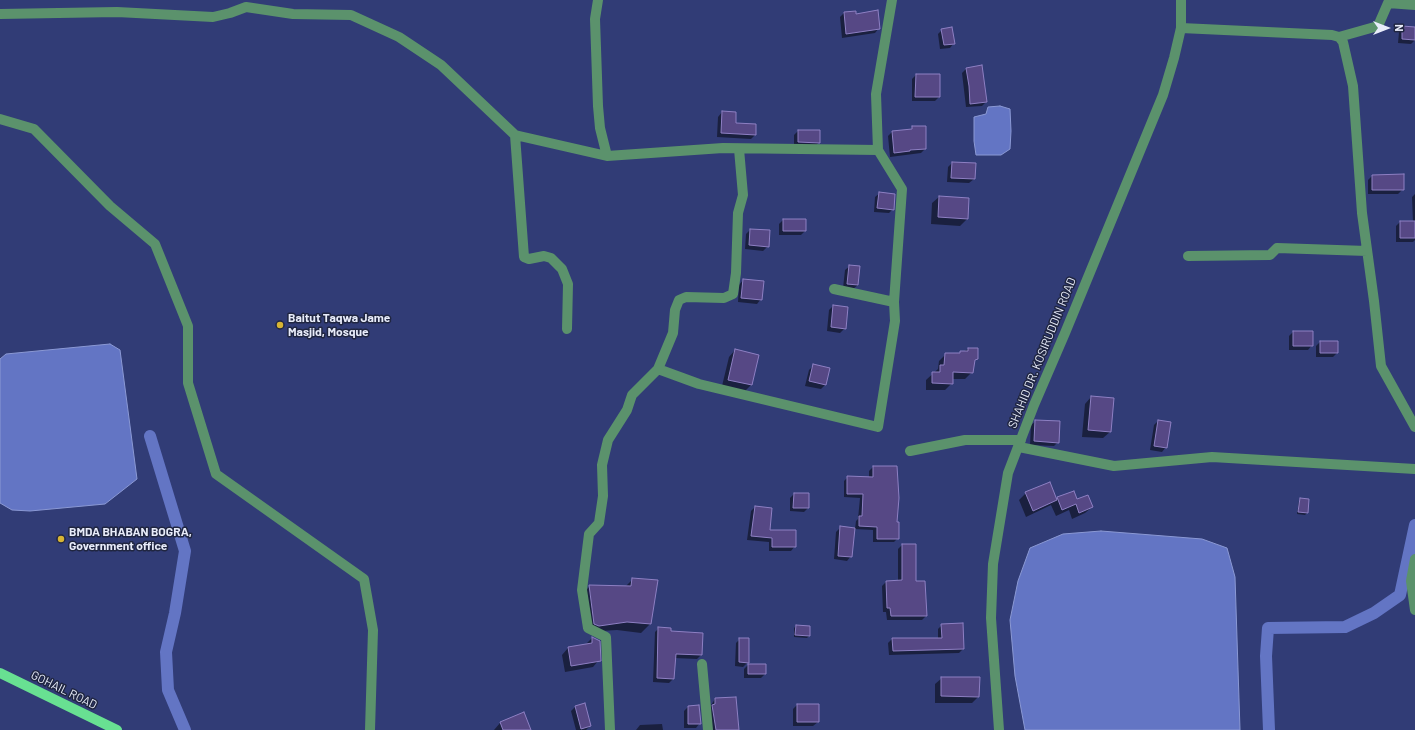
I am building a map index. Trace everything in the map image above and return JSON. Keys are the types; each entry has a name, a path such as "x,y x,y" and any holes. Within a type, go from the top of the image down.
{"main road":[{"name":"GOHAIL ROAD","path":"0,673 117,730"}],"street":[{"path":"598,0 595,20 598,106 600,128 607,156"},
{"path":"658,369 699,384 878,427 895,321 894,302 902,189 878,150 876,94 892,0"},
{"name":"SHAHID DR. KOSIRUDDIN ROAD","path":"999,730 991,618 993,564 1008,473 1034,404 1065,333 1163,95 1181,28 1181,0"},
{"path":"1339,38 1378,26 1388,3 1415,5"},
{"path":"0,14 117,12 213,17 246,7 293,14 351,15 399,37 441,65 515,135 607,156 739,149 878,150"},
{"path":"1181,28 1332,35 1339,38 1342,42 1353,86 1362,213 1381,366 1415,427"},
{"path":"0,118 34,129 110,206 155,244 188,326 188,383 216,474 364,579 373,630 370,730"},
{"path":"515,135 524,257 529,259 544,256 550,258 562,268 568,284 567,329"},
{"path":"610,730 606,637 588,628 582,590 589,534 599,523 603,496 602,465 608,440 627,410 632,395 658,369 673,333 675,310 679,300 686,297 724,298 733,294 736,273 738,213 743,195 739,149"},
{"path":"1188,256 1270,255 1278,248 1367,251"},
{"path":"834,289 894,302"},
{"path":"910,451 965,440 1020,444 1114,466 1212,457 1415,469"},
{"path":"1415,559 1411,581 1415,610"},
{"path":"702,664 708,730"}],"water":[{"path":"1000,106 1010,109 1010,149 1001,155 976,155 974,141 974,117 986,114 988,107"},
{"path":"110,344 120,350 137,479 105,504 30,511 12,510 0,503 0,359 6,354"},
{"path":"1101,531 1202,539 1227,548 1235,577 1240,730 1025,730 1015,676 1010,620 1018,581 1030,548 1063,534"}],"building":[{"path":"878,10 880,29 846,34 844,12 856,11 856,14"},
{"path":"1402,26 1415,27 1415,40 1402,39"},
{"path":"952,27 955,44 944,45 941,29"},
{"path":"982,65 987,102 970,104 966,68"},
{"path":"916,74 940,74 940,97 915,97"},
{"path":"722,111 736,112 736,123 756,124 756,135 721,133"},
{"path":"912,126 926,126 926,149 894,153 892,131 912,129"},
{"path":"798,130 820,130 820,143 798,142"},
{"path":"952,162 976,163 975,179 951,178"},
{"path":"1404,174 1404,190 1372,190 1372,175"},
{"path":"879,192 895,194 894,210 877,208"},
{"path":"939,196 969,198 968,219 938,217"},
{"path":"783,219 806,219 806,231 783,231"},
{"path":"1400,221 1415,221 1415,238 1400,238"},
{"path":"750,229 770,230 769,247 749,245"},
{"path":"849,265 860,266 858,285 847,284"},
{"path":"743,279 764,281 762,300 741,298"},
{"path":"833,305 848,307 846,329 831,327"},
{"path":"1293,331 1313,331 1313,346 1293,346"},
{"path":"1320,341 1338,341 1338,353 1320,353"},
{"path":"968,348 978,348 978,359 975,360 973,373 953,372 953,384 932,383 932,372 940,372 940,365 944,365 945,353 960,353 960,351 968,351"},
{"path":"735,349 759,355 752,385 728,380"},
{"path":"813,364 830,368 826,385 809,381"},
{"path":"1091,396 1114,398 1111,432 1088,430"},
{"path":"1035,420 1060,421 1059,443 1034,441"},
{"path":"1158,420 1171,422 1167,448 1154,446"},
{"path":"873,466 897,466 899,498 897,522 899,522 899,539 877,539 877,527 859,526 859,516 862,516 863,494 847,494 847,476 873,477"},
{"path":"1050,482 1057,500 1033,511 1025,492"},
{"path":"1074,491 1077,499 1088,495 1093,507 1079,513 1076,504 1062,510 1057,497"},
{"path":"794,493 809,493 809,508 793,508"},
{"path":"1300,498 1309,499 1308,513 1298,512"},
{"path":"755,506 772,508 770,530 796,530 796,547 772,547 772,538 751,536"},
{"path":"840,526 855,528 852,557 838,556"},
{"path":"902,544 916,544 916,581 925,581 927,616 891,616 890,608 887,608 886,581 902,580"},
{"path":"632,578 658,580 651,624 627,622 599,626 594,624 589,585 631,586"},
{"path":"963,623 964,649 893,651 892,638 942,638 941,624"},
{"path":"796,625 810,626 810,636 795,635"},
{"path":"658,627 671,628 671,631 703,633 702,655 676,654 674,679 657,678"},
{"path":"592,637 600,641 601,661 571,666 568,647 592,643"},
{"path":"739,638 749,638 749,663 739,662"},
{"path":"748,664 766,664 766,674 748,674"},
{"path":"941,677 980,677 979,697 941,696"},
{"path":"736,697 739,730 716,730 712,705 715,704 715,698"},
{"path":"585,703 591,726 581,729 575,706"},
{"path":"797,704 819,704 819,722 797,722"},
{"path":"699,705 701,724 688,724 688,706"},
{"path":"524,712 531,730 503,730 500,722"}],"waterway":[{"path":"150,436 185,551 175,613 166,652 168,690 185,730"},
{"path":"1269,730 1266,656 1268,628 1345,627 1374,613 1400,595 1415,525"}],"place":[{"name":"Baitut Taqwa Jame Masjid, Mosque","path":"280,325"},
{"name":"BMDA BHABAN BOGRA, Government office","path":"61,539"}]}
